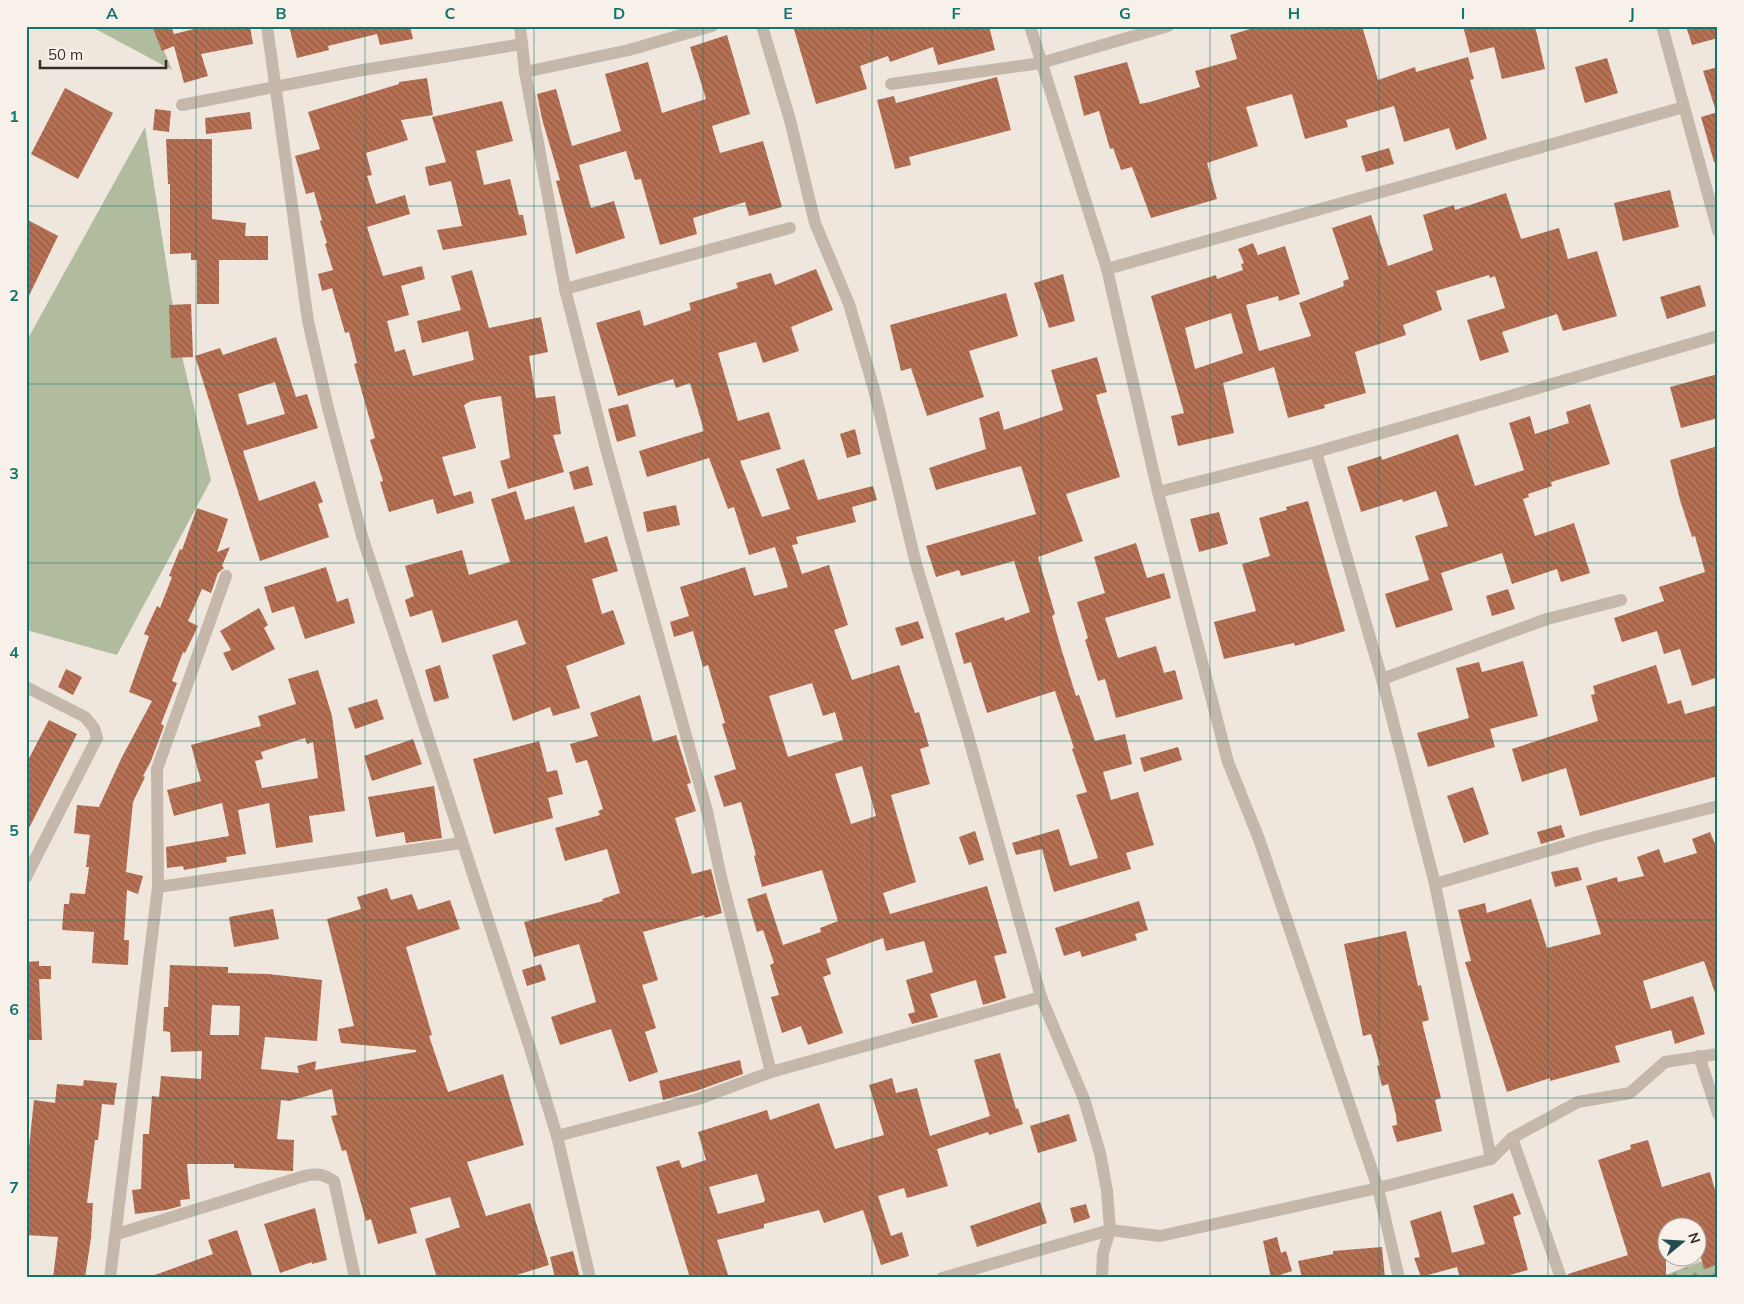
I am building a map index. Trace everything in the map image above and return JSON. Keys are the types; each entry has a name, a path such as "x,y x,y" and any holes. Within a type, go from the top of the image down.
{"street":[{"path":"267,26 308,321 328,408 362,536 557,1136 590,1278"},
{"path":"520,26 525,72 565,289 605,446 707,811 721,877 770,1072"},
{"path":"525,72 629,50 712,26"},
{"path":"762,26 790,120 815,223 849,304 871,380 916,564 967,732 1041,997 1084,1099 1102,1163 1107,1191 1110,1230 1103,1253 1102,1278"},
{"path":"1030,26 1107,269 1158,492 1228,762 1259,839 1378,1188 1399,1278"},
{"path":"891,84 1041,62 1168,26"},
{"path":"1662,26 1718,231"},
{"path":"182,105 357,71 522,44"},
{"path":"1107,269 1684,107"},
{"path":"565,289 790,228"},
{"path":"1158,492 1316,452 1718,336"},
{"path":"1316,452 1382,679 1435,884 1491,1159"},
{"path":"110,1278 117,1234 126,1140 158,887 157,769 226,576"},
{"path":"1382,679 1547,619 1621,600"},
{"path":"26,687 86,717 94,728 97,738 26,877"},
{"path":"1435,884 1595,837 1718,806"},
{"path":"158,887 461,843"},
{"path":"557,1136 698,1099 770,1072 1041,997"},
{"path":"942,1278 1110,1230 1160,1236 1378,1188 1491,1159 1512,1138 1578,1102 1630,1092 1665,1062 1718,1054"},
{"path":"1699,1056 1718,1114"},
{"path":"1512,1138 1561,1278"},
{"path":"117,1234 313,1173 320,1174 334,1181 355,1278"}],"green space":[{"path":"90,26 154,26 172,70"},
{"path":"145,127 178,339 211,480 117,655 26,630 26,342"},
{"path":"1718,1255 1718,1278 1657,1278 1689,1266 1706,1266 1706,1260"}],"building":[{"path":"152,26 171,26 174,34 206,26 250,26 253,44 201,54 208,76 184,83 174,46 162,51"},
{"path":"289,26 410,26 413,39 380,45 377,34 328,46 329,50 297,58"},
{"path":"793,26 989,26 995,50 938,65 933,47 890,62 888,56 860,66 867,89 816,104"},
{"path":"1260,26 1362,26 1378,80 1415,67 1416,72 1468,57 1474,79 1470,80 1487,139 1456,150 1449,128 1404,142 1394,106 1346,120 1348,127 1305,139 1292,94 1246,107 1258,146 1207,163 1217,199 1151,218 1132,167 1121,170 1113,148 1110,149 1099,111 1084,116 1074,76 1127,62 1140,104 1150,102 1200,87 1195,71 1237,59 1230,35"},
{"path":"1463,26 1535,26 1545,69 1502,79 1494,47 1470,53"},
{"path":"1686,26 1718,26 1718,38 1692,45"},
{"path":"727,35 750,114 712,126 720,153 763,141 782,207 749,216 745,202 693,218 697,234 660,245 641,179 635,180 626,151 579,165 591,208 614,201 625,238 576,254 556,181 560,180 542,119 537,94 556,89 572,146 621,131 605,74 648,62 662,113 706,99 690,47"},
{"path":"1607,58 1618,93 1585,103 1575,67"},
{"path":"1718,67 1718,108 1715,108 1703,71"},
{"path":"997,77 1011,130 909,157 911,165 895,169 877,100 894,96 896,103"},
{"path":"427,78 433,115 401,120 408,140 366,153 372,175 367,176 376,204 405,195 410,214 367,227 383,276 422,266 425,279 401,286 409,315 387,321 395,352 405,349 413,376 474,360 468,331 422,343 417,321 461,310 451,276 472,270 489,328 541,317 548,352 529,356 536,398 555,396 561,434 553,435 564,472 508,489 500,461 510,458 501,396 471,401 464,405 476,448 442,457 454,496 471,491 474,503 437,514 433,499 389,512 380,482 383,481 370,440 375,438 354,364 357,363 349,332 345,333 332,288 322,291 318,274 333,270 325,244 327,243 320,221 322,220 314,192 306,194 295,156 320,149 308,112 399,84 399,82"},
{"path":"65,88 113,113 78,179 31,154"},
{"path":"502,101 513,141 476,151 484,185 510,179 519,215 523,215 527,235 443,250 437,230 462,226 451,181 429,186 425,167 446,162 432,117"},
{"path":"155,109 171,111 169,132 153,130"},
{"path":"250,112 252,129 206,134 205,118"},
{"path":"1718,112 1718,162 1714,162 1701,117"},
{"path":"166,139 212,139 212,219 246,223 245,236 268,236 268,260 219,260 219,304 197,304 197,260 191,260 191,253 170,254 170,184 168,184"},
{"path":"1389,148 1394,164 1366,172 1361,156"},
{"path":"1670,190 1679,227 1623,241 1614,203"},
{"path":"1506,193 1521,239 1559,228 1568,259 1597,251 1617,316 1563,331 1557,314 1502,332 1509,352 1480,361 1467,320 1505,308 1495,276 1490,278 1489,275 1436,291 1442,310 1403,325 1406,335 1355,352 1366,393 1324,405 1325,408 1288,418 1274,367 1223,383 1234,433 1178,446 1171,416 1184,413 1151,296 1216,275 1217,279 1243,270 1241,264 1244,263 1238,249 1253,243 1258,255 1285,246 1300,294 1279,301 1278,296 1246,305 1259,351 1311,336 1299,303 1344,286 1343,281 1349,279 1332,228 1371,215 1388,266 1433,250 1423,215 1454,205 1455,210","holes":["1231,313 1243,353 1195,369 1185,328"]},
{"path":"26,219 58,236 26,302"},
{"path":"816,269 833,310 791,327 799,351 763,363 756,342 718,353 738,421 769,412 781,449 740,461 762,517 790,509 776,469 804,459 818,500 873,486 877,500 852,507 856,522 796,537 798,544 792,545 802,574 829,565 848,625 834,630 852,680 899,665 915,713 919,712 929,746 920,749 930,784 891,795 916,882 883,893 890,914 987,886 1007,953 994,956 1006,998 983,1005 976,980 930,994 938,1017 912,1024 908,1014 915,1012 906,980 933,972 924,941 886,951 883,938 826,959 831,974 823,977 843,1033 808,1045 801,1026 782,1033 771,997 779,995 770,965 774,963 763,930 757,932 747,899 766,893 783,945 821,932 820,928 838,921 822,870 762,887 754,856 756,855 741,802 724,807 714,776 736,769 722,724 725,723 708,665 703,667 693,631 674,637 670,622 689,616 680,587 745,567 754,596 788,587 775,547 749,555 734,507 728,509 709,458 647,477 639,451 704,431 690,383 676,388 673,379 618,396 596,323 640,310 644,326 691,310 689,303 738,288 736,283 771,273 775,285","holes":["812,683 823,716 835,712 843,740 788,757 769,696","862,766 876,816 851,824 835,774"]},
{"path":"1063,274 1075,321 1049,328 1034,283"},
{"path":"1700,285 1706,306 1667,319 1660,297"},
{"path":"1006,293 1018,336 969,351 984,397 927,416 911,368 901,371 890,325"},
{"path":"191,304 193,357 171,358 169,305"},
{"path":"276,337 296,397 307,394 318,428 243,451 259,501 315,481 323,502 318,504 329,537 260,561 195,356 220,348 223,355","holes":["275,382 285,414 247,425 238,394"]},
{"path":"1097,357 1107,392 1096,395 1120,477 1066,494 1083,541 1038,557 1055,614 1052,616 1061,648 1076,696 1079,695 1095,741 1125,734 1132,764 1103,772 1111,800 1138,792 1154,845 1126,853 1131,869 1054,892 1042,849 1016,855 1012,843 1059,829 1070,866 1098,858 1076,795 1087,792 1055,691 987,713 971,662 964,664 955,633 1004,617 1005,621 1030,612 1014,561 961,576 959,570 936,577 926,546 1036,514 1021,466 936,490 929,468 986,449 979,418 999,411 1004,430 1063,410 1051,370"},
{"path":"1718,374 1718,418 1681,428 1670,387"},
{"path":"628,404 636,436 617,442 608,409"},
{"path":"1590,404 1610,464 1551,482 1552,486 1528,494 1529,497 1523,499 1535,536 1574,523 1590,573 1561,582 1557,569 1512,584 1502,553 1441,573 1453,610 1396,628 1385,594 1429,580 1415,536 1448,526 1436,491 1403,502 1402,499 1361,512 1347,467 1381,456 1382,460 1458,434 1475,486 1524,470 1509,423 1530,416 1535,434 1569,423 1566,412"},
{"path":"855,429 861,454 847,458 840,434"},
{"path":"1718,446 1718,677 1692,686 1680,649 1664,654 1657,631 1622,642 1614,618 1664,601 1659,587 1705,572 1695,536 1692,537 1680,500 1670,460"},
{"path":"588,466 593,485 574,490 569,472"},
{"path":"516,491 525,520 574,506 585,543 607,536 618,571 592,579 602,614 613,610 625,644 566,666 580,708 553,716 550,707 513,721 492,655 526,644 517,620 442,643 432,610 410,617 405,600 414,596 405,566 462,550 469,575 510,562 491,499"},
{"path":"1308,501 1345,631 1295,646 1294,643 1224,659 1214,622 1256,611 1242,564 1270,556 1259,518 1287,510 1286,507"},
{"path":"676,505 680,525 647,532 643,512"},
{"path":"197,508 228,519 217,552 230,547 222,566 224,568 218,573 211,593 202,589 188,621 198,626 185,653 183,652 172,681 177,683 161,724 164,726 151,761 143,776 145,777 133,802 126,872 143,876 138,894 127,890 124,940 129,940 128,965 92,963 94,932 62,930 64,904 69,904 70,893 85,894 89,867 86,867 90,835 74,833 77,805 99,807 122,757 152,701 129,692 149,636 144,634 157,606 160,608 172,577 169,576 180,549 182,550"},
{"path":"1219,512 1228,544 1199,552 1190,519"},
{"path":"1136,543 1147,578 1164,573 1171,598 1105,618 1118,658 1156,646 1164,673 1175,670 1183,699 1116,718 1105,679 1098,681 1085,640 1088,638 1077,602 1105,593 1094,557"},
{"path":"326,567 337,602 348,598 355,623 305,639 294,606 272,613 264,587"},
{"path":"1508,589 1515,609 1492,616 1486,596"},
{"path":"259,608 268,625 264,628 275,649 232,671 223,653 231,650 220,631"},
{"path":"918,621 924,638 901,646 895,628"},
{"path":"1523,661 1538,716 1490,729 1495,747 1428,767 1417,733 1469,718 1456,668 1479,662 1482,672"},
{"path":"440,665 449,698 434,702 425,670"},
{"path":"1656,665 1668,704 1681,700 1685,714 1718,705 1718,776 1580,816 1566,768 1522,782 1512,749 1598,721 1591,695 1595,694 1593,686"},
{"path":"66,669 82,677 73,695 58,687"},
{"path":"318,670 332,716 345,811 309,816 313,842 276,848 269,803 238,810 246,854 226,857 227,862 184,870 183,866 167,868 166,847 229,836 222,803 174,816 167,790 201,781 191,745 261,726 258,716 296,704 288,679","holes":["305,738 307,744 313,742 318,778 262,788 255,761 263,759 261,752"]},
{"path":"640,695 653,742 676,735 691,783 687,784 696,811 675,818 692,874 711,869 722,913 705,918 704,915 643,932 658,980 642,985 656,1028 645,1032 658,1072 629,1082 611,1029 560,1045 551,1017 596,1002 579,944 534,957 524,922 603,901 602,899 620,893 607,849 565,861 555,828 600,815 598,811 603,809 587,760 576,763 570,744 598,736 590,713"},
{"path":"377,699 384,719 355,729 348,708"},
{"path":"49,720 77,734 26,834 26,764"},
{"path":"413,739 422,764 372,781 364,756"},
{"path":"539,741 547,772 557,770 563,794 548,798 553,818 494,834 473,759"},
{"path":"1178,747 1182,760 1144,772 1140,758"},
{"path":"434,786 442,838 406,843 404,832 376,837 368,797"},
{"path":"1473,787 1489,834 1464,843 1447,796"},
{"path":"1561,825 1565,837 1541,844 1537,832"},
{"path":"975,831 984,860 969,865 959,837"},
{"path":"1710,832 1718,851 1718,993 1715,993 1704,961 1643,981 1651,1009 1693,996 1705,1034 1675,1044 1671,1030 1615,1046 1620,1062 1550,1081 1550,1078 1507,1092 1465,962 1471,961 1458,910 1485,903 1487,913 1531,899 1547,948 1601,934 1586,886 1617,877 1618,882 1644,876 1637,857 1659,849 1664,863 1697,853 1692,839"},
{"path":"1578,867 1582,880 1555,887 1551,872"},
{"path":"387,888 391,900 412,894 418,910 450,900 460,929 406,947 432,1035 429,1036 448,1092 503,1074 524,1145 467,1162 486,1216 530,1203 549,1265 507,1278 437,1278 425,1239 460,1227 450,1197 410,1208 417,1233 378,1244 371,1219 366,1221 346,1150 342,1151 331,1116 337,1115 332,1089 289,1101 281,1100 277,1139 294,1140 293,1171 234,1168 234,1164 187,1164 190,1199 180,1200 181,1206 135,1214 132,1190 141,1189 143,1134 149,1134 152,1096 159,1097 161,1076 201,1079 202,1051 171,1052 170,1032 163,1031 164,1007 168,1007 170,965 228,967 228,973 268,974 322,980 317,1041 265,1037 261,1069 299,1073 297,1066 316,1061 315,1070 416,1052 416,1050 341,1043 338,1029 354,1026 327,919 361,909 357,897","holes":["212,1005 240,1006 239,1035 210,1035"]},
{"path":"1139,901 1148,930 1135,934 1137,940 1082,957 1080,951 1064,956 1055,928"},
{"path":"273,909 279,939 234,947 229,917"},
{"path":"1406,931 1418,986 1421,985 1429,1020 1422,1022 1441,1098 1435,1100 1442,1131 1397,1142 1392,1126 1397,1125 1396,1115 1388,1084 1382,1086 1377,1066 1380,1065 1371,1034 1363,1036 1344,944"},
{"path":"39,961 39,966 51,966 51,979 39,979 42,1040 26,1040 26,962"},
{"path":"541,964 546,980 527,986 522,970"},
{"path":"1000,1053 1016,1109 1018,1108 1023,1124 989,1135 988,1132 937,1149 948,1186 907,1198 904,1188 878,1196 891,1236 902,1232 909,1256 881,1265 863,1210 824,1223 819,1210 764,1224 764,1228 717,1240 729,1278 690,1278 656,1167 679,1160 682,1168 706,1160 698,1132 767,1110 770,1120 819,1103 835,1149 884,1135 869,1085 892,1078 896,1093 917,1088 930,1136 990,1116 974,1060","holes":["757,1174 764,1202 718,1214 709,1187"]},
{"path":"740,1060 743,1074 696,1091 663,1100 659,1081"},
{"path":"84,1080 117,1083 114,1105 102,1104 98,1140 95,1140 87,1203 93,1203 91,1238 85,1278 53,1278 58,1237 26,1235 26,1176 34,1100 55,1103 57,1084 83,1086"},
{"path":"1069,1114 1077,1141 1038,1153 1030,1126"},
{"path":"1648,1140 1662,1187 1710,1172 1718,1201 1718,1264 1705,1269 1704,1266 1706,1266 1706,1216 1656,1216 1656,1266 1666,1266 1666,1278 1569,1278 1568,1274 1628,1255 1598,1160 1631,1149 1630,1145"},
{"path":"1513,1193 1521,1214 1513,1217 1528,1270 1499,1278 1460,1278 1457,1267 1421,1277 1414,1258 1420,1257 1410,1221 1441,1211 1452,1253 1485,1244 1473,1206"},
{"path":"1040,1202 1047,1223 977,1247 970,1226"},
{"path":"1086,1204 1090,1218 1074,1223 1070,1208"},
{"path":"315,1208 327,1260 312,1264 312,1262 280,1273 264,1224"},
{"path":"237,1230 253,1278 152,1278 152,1276 213,1254 208,1240"},
{"path":"1277,1237 1281,1253 1286,1251 1292,1271 1271,1278 1263,1241"},
{"path":"1382,1247 1385,1278 1302,1278 1298,1261 1333,1254 1333,1251"},
{"path":"573,1251 580,1278 555,1278 550,1257"}]}
